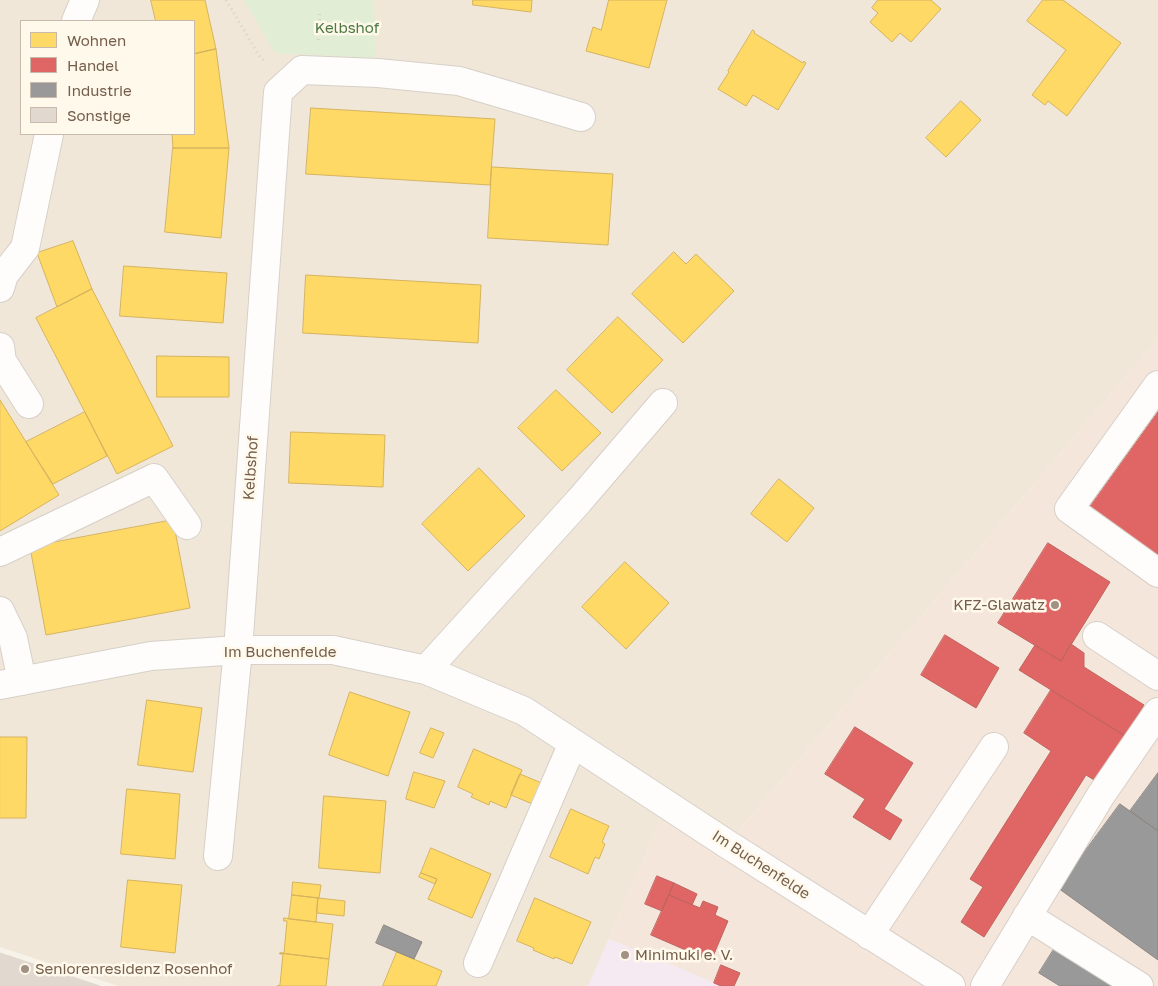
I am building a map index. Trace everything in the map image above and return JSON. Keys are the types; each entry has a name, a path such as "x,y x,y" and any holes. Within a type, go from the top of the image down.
{"street":[{"path":"76,20 85,0"},
{"name":"Kelbshof","path":"218,856 238,650 278,92 302,70 378,73 459,81 581,117"},
{"path":"0,288 4,275 24,248 49,135"},
{"path":"0,347 2,361 29,404"},
{"path":"1158,386 1069,509 1158,573"},
{"path":"426,670 579,501 663,403"},
{"path":"0,552 154,478 187,525"},
{"path":"0,611 13,638 11,683"},
{"path":"1097,636 1158,676"},
{"name":"Im Buchenfelde","path":"11,683 151,656 238,650 333,650 426,670 524,711 869,935 951,986"},
{"path":"985,986 1101,795 1158,712"},
{"path":"478,963 573,743"},
{"path":"869,935 994,747"},
{"path":"1028,916 1139,986"}],"path":[{"path":"226,0 260,56 288,84"}],"shaded area":[{"path":"0,0 1158,0 1158,339 727,844 663,802 658,826 588,986 118,986 0,947"},
{"path":"1158,339 1158,986 588,986 658,826 663,801 728,843"},
{"name":"Minimuki e. V.","path":"609,939 687,971 721,986 588,986"}],"green space":[{"name":"Kelbshof","path":"244,0 374,0 376,58 275,53"}],"building: Wohnen":[{"path":"151,0 205,0 216,49 195,54 195,20 156,20"},
{"path":"473,0 532,0 531,12 473,5"},
{"path":"609,0 667,0 649,68 586,51 593,27 601,30"},
{"path":"878,0 931,0 941,9 911,42 900,33 892,42 870,22 878,13 872,8"},
{"path":"1043,0 1063,0 1121,43 1067,116 1048,101 1045,105 1032,95 1066,50 1027,21"},
{"path":"753,30 754,33 806,63 778,110 753,95 746,106 718,89"},
{"path":"216,49 229,148 173,148 172,135 195,135 195,54"},
{"path":"961,101 981,120 946,157 926,138"},
{"path":"311,108 495,119 490,185 306,174"},
{"path":"173,148 229,148 221,238 165,232"},
{"path":"492,167 613,174 608,245 488,238"},
{"path":"73,241 92,289 57,307 37,253"},
{"path":"674,252 686,264 696,254 734,291 683,343 632,294"},
{"path":"124,266 227,273 223,323 120,316"},
{"path":"306,275 481,285 478,343 303,333"},
{"path":"92,289 173,446 117,474 36,318"},
{"path":"618,317 663,360 612,413 567,370"},
{"path":"157,356 229,357 229,397 157,397"},
{"path":"556,390 601,433 562,471 518,428"},
{"path":"0,400 59,495 0,531"},
{"path":"85,412 107,456 53,484 26,442"},
{"path":"291,432 385,435 383,487 289,483"},
{"path":"479,468 525,516 468,571 422,524"},
{"path":"779,479 814,508 787,542 751,514"},
{"path":"173,520 190,608 46,635 30,547"},
{"path":"625,562 669,603 626,649 582,607"},
{"path":"350,692 410,712 388,776 329,755"},
{"path":"147,700 202,708 193,772 138,765"},
{"path":"431,728 444,733 433,758 420,753"},
{"path":"0,737 27,737 26,818 0,818"},
{"path":"474,749 522,770 506,808 490,801 489,805 471,797 473,794 458,787"},
{"path":"414,772 445,781 434,808 406,799"},
{"path":"520,774 544,784 535,805 511,795"},
{"path":"127,789 180,794 175,859 121,854"},
{"path":"324,796 386,801 380,873 319,868"},
{"path":"571,809 609,826 602,842 605,844 599,859 595,857 588,874 550,857"},
{"path":"431,848 491,874 472,918 428,899 437,879 421,873"},
{"path":"421,873 437,879 435,884 419,877"},
{"path":"128,880 182,885 175,953 121,947"},
{"path":"293,882 321,885 319,898 292,895"},
{"path":"292,895 318,898 316,922 289,919"},
{"path":"318,898 345,901 344,916 317,913"},
{"path":"535,898 591,922 572,964 555,957 554,959 517,941"},
{"path":"284,918 333,924 329,959 280,953 284,953 287,921 284,921"},
{"path":"397,952 442,971 436,986 383,986"},
{"path":"280,953 329,959 326,986 277,986 280,985 283,954"}],"building: Handel":[{"path":"1158,412 1158,562 1087,511"},
{"path":"1048,543 1110,582 1061,661 998,623"},
{"path":"945,635 999,668 976,708 921,675"},
{"path":"1071,644 1084,653 1084,667 1144,705 1125,736 1019,670 1035,645 1061,661"},
{"path":"1051,690 1125,736 1096,781 1086,775 984,937 961,922 983,887 970,879 1051,751 1024,733"},
{"path":"855,727 913,763 884,809 902,820 890,840 853,817 865,799 825,774"},
{"path":"657,876 674,883 662,911 645,904"},
{"path":"674,883 697,894 692,905 669,895"},
{"path":"669,895 700,908 703,901 718,907 715,915 728,921 711,961 651,935"},
{"path":"721,965 740,973 734,986 721,986 714,983"}],"building: Industrie":[{"path":"1158,773 1158,831 1130,811"},
{"path":"1120,804 1158,831 1158,960 1058,888"},
{"path":"384,925 422,942 414,959 376,943"},
{"path":"1056,946 1119,986 1060,986 1039,973"}],"building: Sonstige":[{"name":"Seniorenresidenz Rosenhof","path":"0,953 100,986 0,986"}],"place":[{"name":"KFZ-Glawatz","path":"1055,605"},
{"name":"Minimuki e. V.","path":"625,955"},
{"name":"Seniorenresidenz Rosenhof","path":"25,969"}]}
